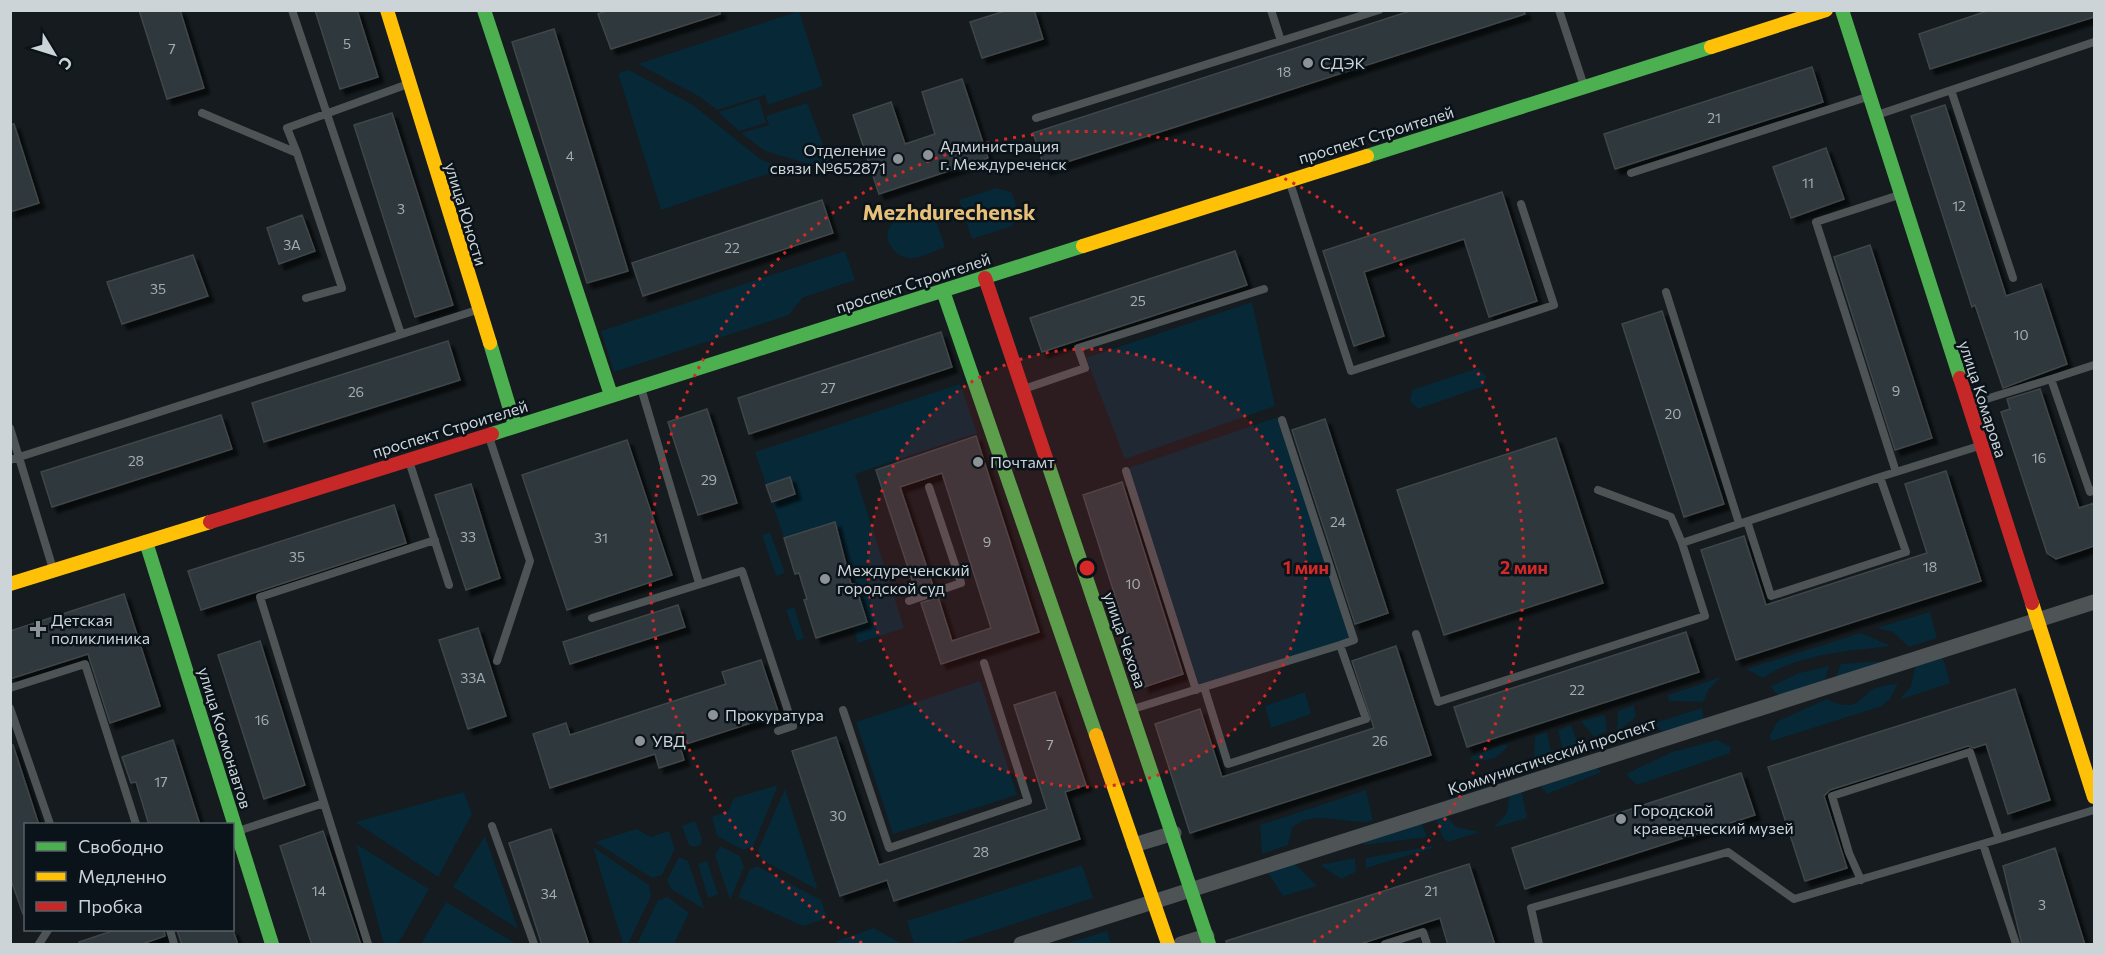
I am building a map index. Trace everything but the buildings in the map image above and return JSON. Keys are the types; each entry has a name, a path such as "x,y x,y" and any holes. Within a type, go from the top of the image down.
{"street":[{"name":"улица Юности","path":"387,10 515,426"},
{"path":"484,10 611,394"},
{"name":"проспект Строителей","path":"10,584 985,278 1826,10"},
{"name":"улица Комарова","path":"1842,10 1967,405 2094,792"},
{"name":"улица Чехова","path":"985,278 1174,833 1208,940"},
{"path":"943,291 1168,945"},
{"name":"улица Космонавтов","path":"146,542 272,945"},
{"name":"Коммунистический проспект","path":"1021,945 2094,603"},
{"path":"1134,845 1174,833"},
{"path":"1181,945 1208,940"}],"lane":[{"path":"292,10 401,334"},
{"path":"1271,10 1281,41"},
{"path":"1036,118 1379,10"},
{"path":"1559,10 1584,87"},
{"path":"1875,115 2094,42"},
{"path":"306,298 342,288 287,128 326,112 409,84"},
{"path":"1951,90 2013,278"},
{"path":"1631,173 1869,96"},
{"path":"202,113 297,153"},
{"path":"1289,180 1351,372 1554,305 1521,204"},
{"path":"1896,472 1816,222 1900,194"},
{"path":"1023,389 1085,368 1078,348 1264,289"},
{"path":"1666,292 1743,522 1771,596 1906,552 1880,477"},
{"path":"15,459 479,310"},
{"path":"1967,405 2094,365"},
{"path":"2051,379 2090,492 2094,490"},
{"path":"640,387 699,583"},
{"path":"1132,709 1354,640 1282,420"},
{"path":"10,428 15,459 54,571"},
{"path":"488,435 530,561 497,660"},
{"path":"1682,543 1980,445"},
{"path":"408,459 449,585"},
{"path":"1126,471 1196,690"},
{"path":"909,601 961,583 930,487"},
{"path":"1416,634 1438,702 1705,616 1682,543 1671,517 1598,490"},
{"path":"368,945 260,597 435,540"},
{"path":"592,618 742,571 793,726 778,731"},
{"path":"1204,687 1228,764 1366,719 1340,645"},
{"path":"843,710 889,848 1028,801 984,663"},
{"path":"10,688 85,664 135,823"},
{"path":"11,709 49,823"},
{"path":"1861,880 1849,853 1832,796 1970,752 1999,839"},
{"path":"237,831 324,803"},
{"path":"1539,945 1531,908 1728,852 1794,899 2094,810"},
{"path":"492,826 534,945"},
{"path":"1983,844 2016,945"},
{"path":"39,945 47,931"},
{"path":"1385,945 1423,932 1427,945"}],"shaded area":[{"path":"799,11 823,86 768,105 765,95 717,110 700,97 638,64"},
{"path":"629,70 693,105 759,158 782,169 661,210 618,73"},
{"path":"759,99 766,123 739,131 718,112"},
{"path":"807,103 833,171 765,151 741,133 769,125 766,116"},
{"path":"997,188 1011,192 1013,197 1016,209 1012,226 972,239 959,200"},
{"path":"932,209 945,247 913,258 903,257 897,253 887,237 891,225 900,219"},
{"path":"845,251 855,280 802,298 789,315 614,372 601,331"},
{"path":"1252,302 1275,406 1125,459 1086,358"},
{"path":"1478,368 1486,376 1484,386 1418,409 1410,401 1412,390"},
{"path":"960,384 977,433 855,474 904,628 858,643 853,626 867,621 835,522 784,538 755,452"},
{"path":"1278,417 1350,639 1199,686 1129,468"},
{"path":"770,532 785,573 776,576 762,535"},
{"path":"794,607 804,638 797,641 786,610"},
{"path":"1930,612 1937,638 1909,647 1893,632 1876,628"},
{"path":"1861,633 1891,646 1841,652 1808,659 1777,670 1763,678 1746,669"},
{"path":"1942,654 1950,683 1899,700 1911,686 1916,663"},
{"path":"1881,661 1885,673 1833,683 1841,664"},
{"path":"1829,666 1823,687 1777,695 1771,686 1799,673"},
{"path":"1721,677 1709,689 1703,702 1669,701 1668,695"},
{"path":"980,681 1017,795 893,834 856,722"},
{"path":"1898,683 1890,699 1882,706 1772,741 1769,737 1778,721 1827,699 1851,705 1872,689"},
{"path":"1305,692 1311,714 1271,728 1265,706"},
{"path":"1634,705 1636,717 1617,732 1618,711"},
{"path":"1702,708 1704,722 1670,739 1654,723"},
{"path":"1605,715 1607,731 1594,737 1581,721"},
{"path":"1571,725 1582,754 1565,759 1558,730"},
{"path":"1547,732 1553,761 1534,758 1535,736"},
{"path":"1717,740 1731,747 1730,753 1637,785 1626,774 1672,752"},
{"path":"1505,744 1508,746 1495,757 1487,760 1471,760 1470,757"},
{"path":"1593,765 1602,772 1547,794 1538,783"},
{"path":"778,785 753,847 743,850 717,836 712,817 728,811 734,798"},
{"path":"1510,788 1521,788 1527,818 1493,828 1507,813"},
{"path":"785,789 818,890 762,860 758,850"},
{"path":"1366,790 1373,821 1310,819 1292,828 1288,845 1262,854 1260,825"},
{"path":"464,792 472,814 438,877 355,822"},
{"path":"1442,810 1456,827 1480,832 1448,842 1443,838 1434,815"},
{"path":"695,821 702,838 701,845 693,847 689,845 682,826"},
{"path":"1421,821 1427,837 1364,845 1363,832"},
{"path":"636,829 651,837 669,831 675,849 662,875 652,878 595,842"},
{"path":"485,836 518,929 453,887"},
{"path":"356,844 429,889 398,944 384,944"},
{"path":"720,846 740,856 744,867 730,900 715,855"},
{"path":"1431,846 1433,848 1366,868 1366,858"},
{"path":"593,847 649,885 651,896 628,944 623,944"},
{"path":"679,857 688,861 704,909 671,889 667,880"},
{"path":"1355,858 1356,872 1341,879 1320,865"},
{"path":"707,861 718,894 708,898 698,864"},
{"path":"1292,861 1317,886 1283,896 1266,870"},
{"path":"1082,865 1093,898 953,944 914,944 907,921"},
{"path":"757,866 821,900 827,918 803,926 738,897 750,869"},
{"path":"668,897 689,913 674,944 637,944 658,900"},
{"path":"446,902 515,943 421,944"},
{"path":"874,928 902,944 837,944 837,941"},
{"path":"1107,931 1111,944 1064,944"}],"traffic: fast":[{"path":"484,10 611,395"},
{"path":"1842,10 1960,378"},
{"path":"1367,156 1711,47"},
{"path":"492,434 1083,246"},
{"path":"943,291 1096,735"},
{"path":"490,343 515,426"},
{"path":"1048,464 1209,944"},
{"path":"146,542 272,944"}],"traffic: slow":[{"path":"387,10 490,343"},
{"path":"1711,47 1826,10"},
{"path":"1083,246 1367,156"},
{"path":"10,584 210,522"},
{"path":"2032,603 2094,797"},
{"path":"1096,735 1168,944"}],"traffic: jam":[{"path":"985,278 1048,464"},
{"path":"1960,378 2032,603"},
{"path":"210,522 492,434"}],"place":[{"name":"СДЭК","path":"1308,63"},
{"name":"Администрация г. Междуреченск","path":"928,155"},
{"name":"Отделение связи №652871","path":"898,159"},
{"name":"Почтамт","path":"978,462"},
{"name":"Междуреченский городской суд","path":"825,579"},
{"name":"Детская поликлиника","path":"38,629"},
{"name":"Прокуратура","path":"713,715"},
{"name":"УВД","path":"640,741"},
{"name":"Городской краеведческий музей","path":"1621,819"}],"district":[{"name":"Mezhdurechensk","path":"949,212"}]}
